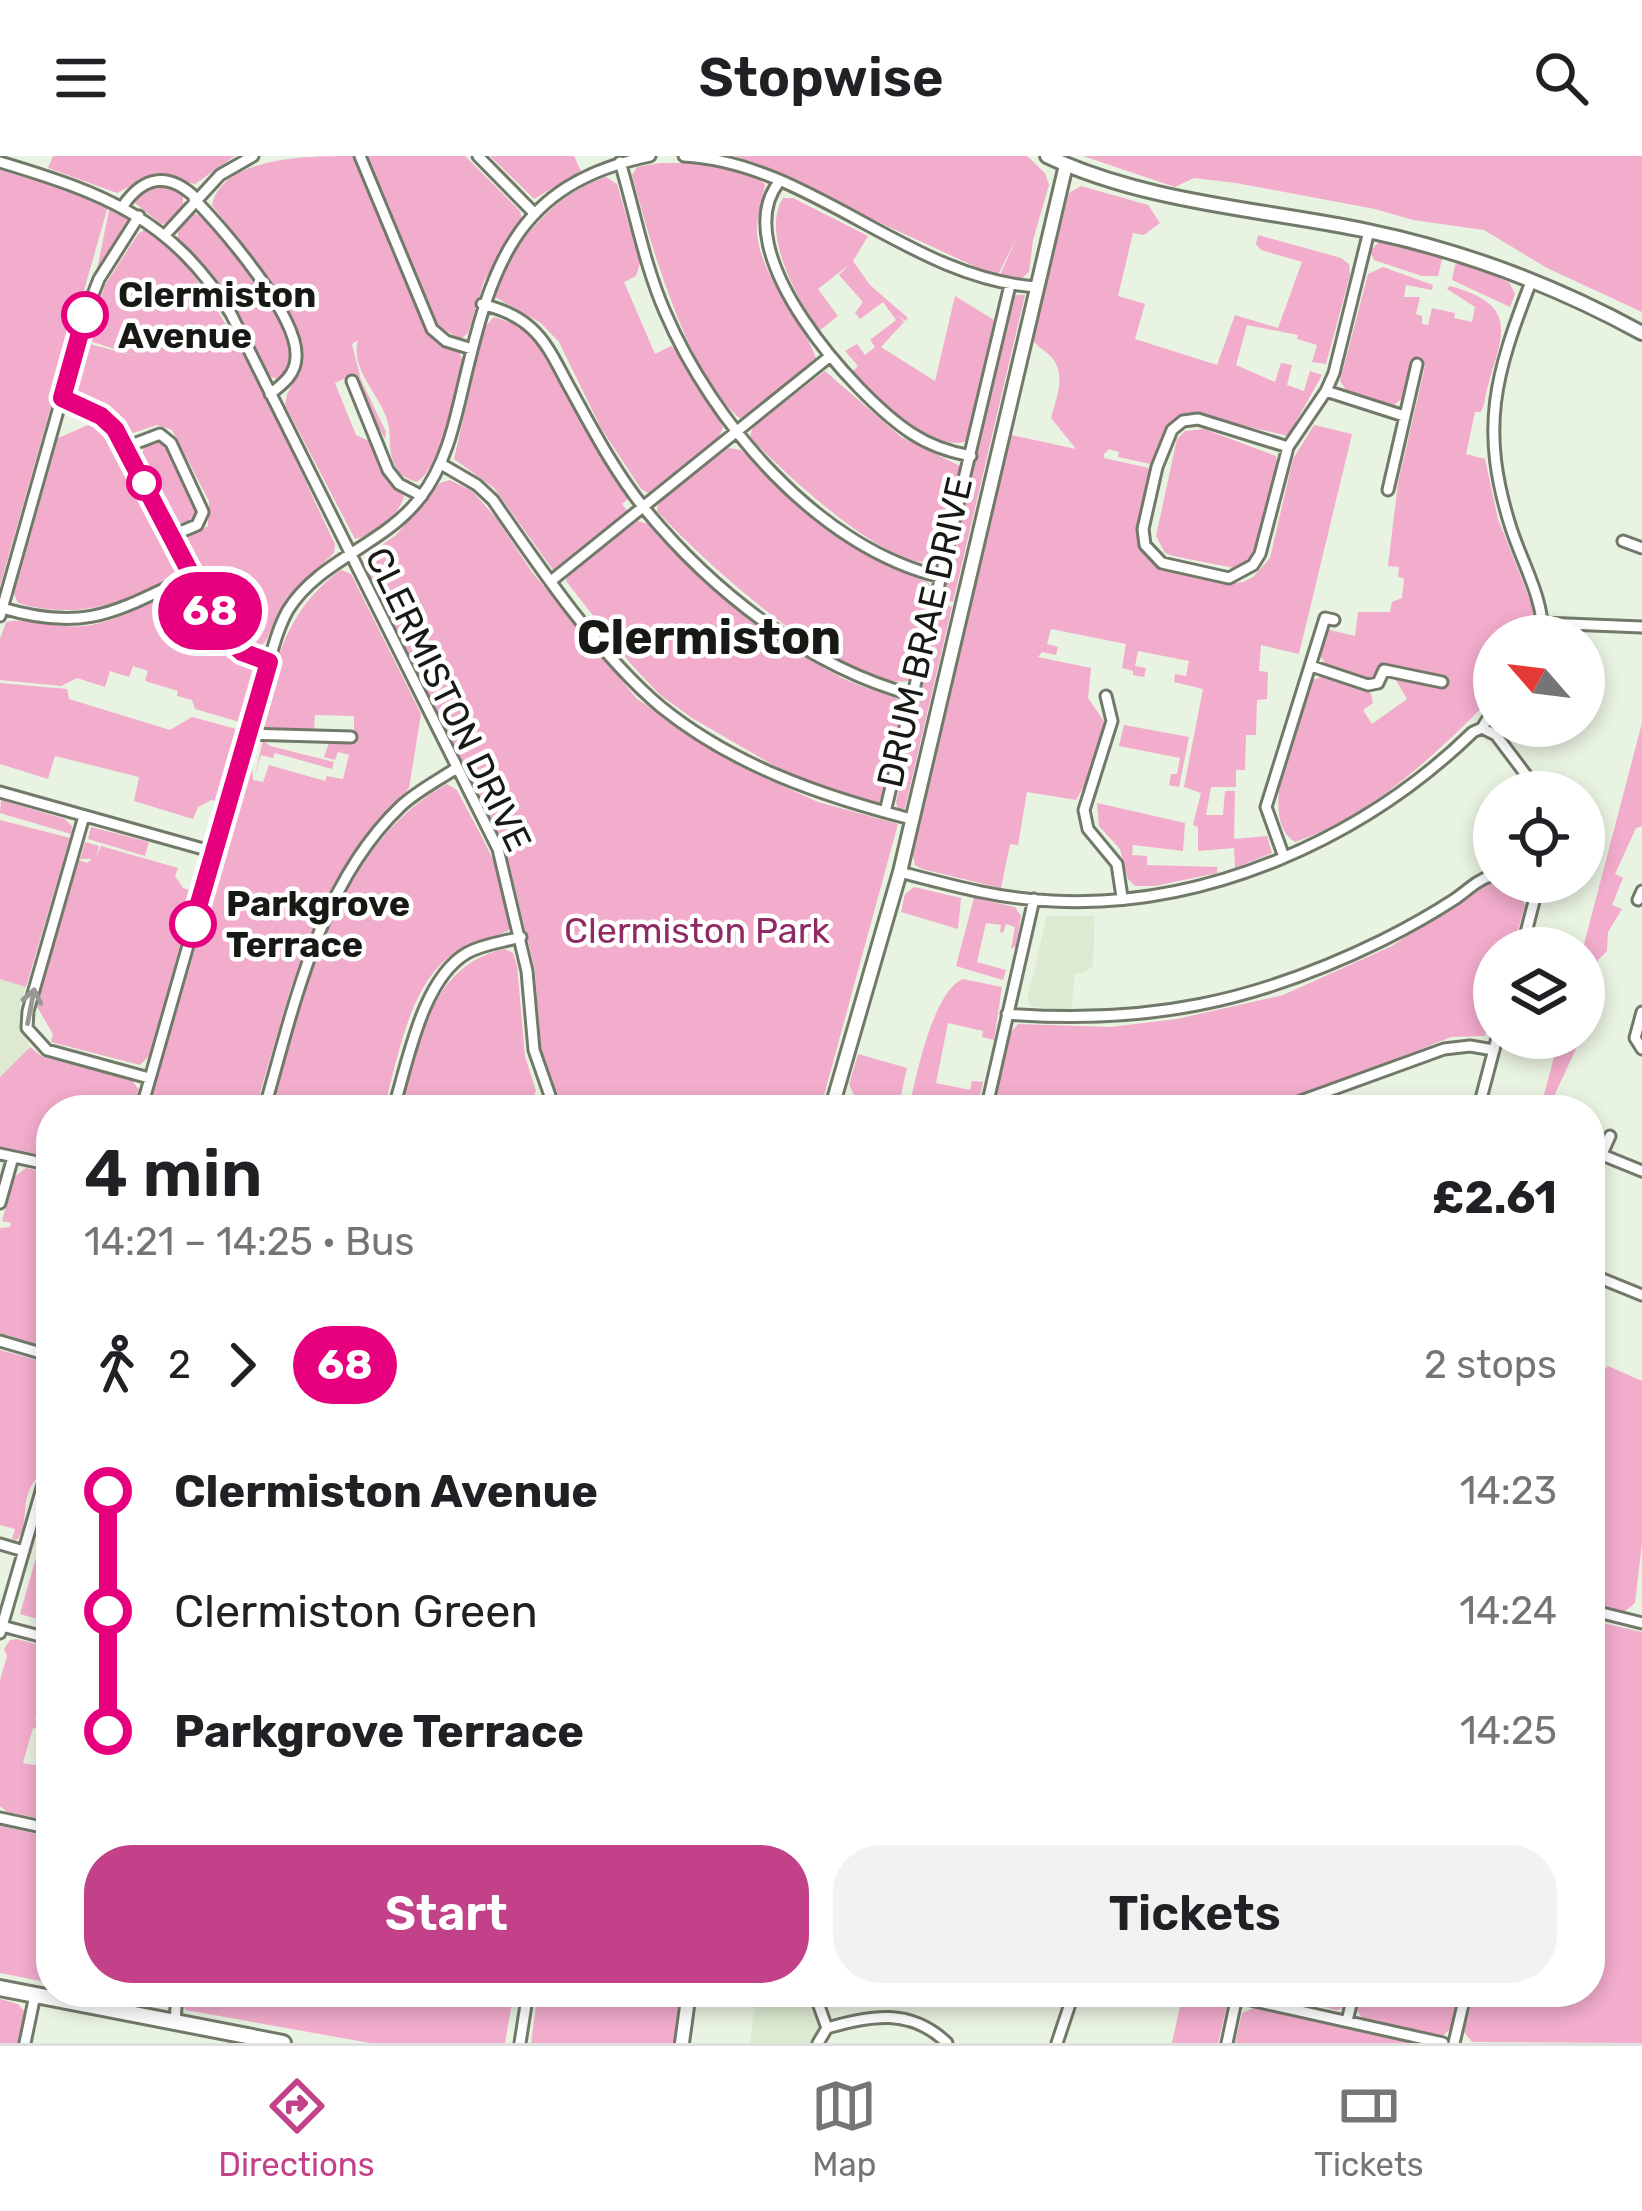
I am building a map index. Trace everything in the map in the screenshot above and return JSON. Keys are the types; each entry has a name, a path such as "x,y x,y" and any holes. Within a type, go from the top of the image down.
{"main road":[{"path":"0,1988 35,1995"},
{"path":"95,2007 283,2043"}],"street":[{"path":"164,236 220,175 253,156"},
{"path":"360,156 432,329 472,349"},
{"path":"478,156 535,214"},
{"path":"145,1095 283,620 315,579 398,523 422,496 441,464 482,304 506,249 535,214 587,176 650,156"},
{"path":"684,156 746,167 952,266 1010,285 1036,287"},
{"path":"1047,156 1156,192 1369,231 1458,253 1642,333"},
{"name":"CLERMISTON DRIVE","path":"0,162 123,206 164,236 215,289 497,849 521,937 534,1050 546,1095"},
{"path":"620,162 664,310 710,396 737,432 769,469 835,525 888,559 941,577"},
{"name":"DRUM BRAE DRIVE","path":"835,1095 900,872 1066,165"},
{"path":"123,206 134,190 152,180 173,181 241,250 296,345 291,374 270,394"},
{"path":"779,182 767,207 765,229 770,247 796,308 829,357 866,397 907,430 935,446 970,456"},
{"path":"139,216 92,297 1,612 38,619 102,617 190,576"},
{"path":"1288,447 1198,419 1183,421 1165,441 1143,529 1145,545 1162,563 1228,578 1243,574 1260,554 1288,447 1334,373 1369,231"},
{"path":"1531,282 1500,365 1492,430 1510,527 1542,615"},
{"name":"DRUM BRAE DRIVE","path":"885,812 1010,285"},
{"path":"482,304 518,317 542,339 602,446 644,508 724,588 790,638 864,680 914,695"},
{"path":"551,580 829,357"},
{"path":"1388,490 1417,364"},
{"path":"352,382 388,470 399,484 422,496"},
{"path":"1326,391 1404,416"},
{"path":"62,398 101,416 126,447 224,637 242,652 269,662"},
{"path":"126,447 154,435 166,436 171,442 203,512 197,525 171,536"},
{"path":"441,464 493,500 551,580 640,686 677,718 750,764 796,785 911,819"},
{"path":"1623,541 1642,548"},
{"path":"1284,857 1266,807 1325,618 1334,620"},
{"path":"1605,625 1642,627"},
{"path":"1311,667 1368,685 1378,683 1384,670 1442,682"},
{"path":"1106,696 1112,721 1084,810 1088,829 1117,864 1122,898"},
{"path":"900,872 1034,899 1122,898 1219,880 1284,857 1397,795 1473,731"},
{"path":"249,734 351,737"},
{"path":"1505,747 1524,771"},
{"path":"269,1095 314,945 350,874 401,806 455,770"},
{"path":"0,792 214,852"},
{"path":"84,816 27,1028 47,1050 149,1078"},
{"path":"1007,1014 1065,1019 1155,1014 1260,992 1325,969 1376,944 1473,887"},
{"path":"989,1095 1034,899"},
{"path":"398,1095 437,981 475,949 521,937"},
{"path":"1642,1012 1635,1038 1642,1049"},
{"path":"1329,1095 1444,1049 1473,1046"},
{"path":"1482,1095 1492,1059"},
{"path":"1605,1147 1610,1136"},
{"path":"0,1154 36,1161"},
{"path":"1605,1155 1642,1171"},
{"path":"0,1203 13,1156"},
{"path":"1605,1280 1642,1295"},
{"path":"0,1342 36,1352"},
{"path":"36,1521 1,1629 36,1637"},
{"path":"0,1544 24,1551"},
{"path":"1605,1612 1641,1618"},
{"path":"0,1818 36,1826"},
{"path":"25,2043 35,1995"},
{"path":"175,2023 176,2007"},
{"path":"520,2043 526,2007"},
{"path":"682,2043 687,2007"},
{"path":"818,2043 827,2027 820,2007"},
{"path":"1057,2043 1068,2007"},
{"path":"1227,2043 1235,2007"},
{"path":"1290,2007 1443,2043"},
{"path":"1347,2021 1350,2007"},
{"path":"1454,2043 1462,2007"},
{"path":"827,2027 893,2015 917,2022 947,2043"}],"shaded area":[{"path":"0,820 70,838 20,1007 20,1023 30,1047 0,1077"},
{"path":"1047,916 1095,916 1093,966 1075,973 1071,1012 1031,1006 1027,1000"},
{"path":"754,2007 816,2007 819,2036 812,2043 750,2043"}],"green space":[{"path":"53,156 235,156 195,184 155,173 117,193 48,168"},
{"path":"353,156 429,336 459,352 462,359 441,445 417,482 395,465 386,417 358,363 358,340 352,344 361,380 385,439 352,375 335,383 356,435 373,443 386,480 404,496 385,523 355,539 285,405 301,369 301,345 266,275 212,205 219,189 250,168 293,159"},
{"path":"367,156 465,156 520,211 522,220 484,281 468,333 461,339 439,327"},
{"path":"490,156 574,156 581,171 534,199"},
{"path":"735,156 1027,156 1045,173 1049,185 1029,272 1021,279 1000,275 1017,237 998,275 987,272"},
{"path":"1083,156 1642,156 1642,312 1547,268 1484,230 1236,183 1194,178 1175,187"},
{"path":"660,163 729,168 765,184 757,226 760,250 816,358 742,420 705,375 688,342 649,235 632,175 637,167"},
{"path":"0,170 108,206 0,586"},
{"path":"606,177 617,184 640,263 636,276 624,282 655,354 671,346 675,349 723,427 719,438 648,493 601,428 559,342 541,323 495,297 511,259 537,224 569,195"},
{"path":"163,184 183,196 183,206 169,223 161,224 135,203 148,187"},
{"path":"1081,186 1148,205 1160,223 1144,235 1133,233 1118,296 1145,304 1135,339 1217,365 1235,315 1278,328 1302,262 1261,250 1256,244 1258,235 1349,264 1326,364 1312,362 1317,345 1297,339 1298,335 1247,325 1236,365 1275,382 1281,363 1292,365 1287,385 1304,391 1310,371 1322,375 1288,436 1194,414 1170,426 1155,465 1118,457 1119,452 1109,449 1104,454 1104,458 1153,469 1139,529 1143,550 1160,570 1228,584 1253,577 1270,558 1293,459 1314,425 1352,434 1299,654 1261,645 1259,671 1268,672 1267,699 1257,700 1256,735 1246,735 1245,770 1236,770 1236,787 1211,787 1206,815 1223,815 1225,791 1235,791 1234,839 1267,836 1272,853 1235,868 1234,848 1198,851 1198,827 1193,825 1201,793 1184,787 1203,689 1174,682 1175,674 1186,676 1189,661 1138,651 1135,666 1146,668 1144,677 1133,675 1122,668 1126,644 1051,629 1047,644 1058,647 1056,655 1042,652 1038,657 1091,668 1088,698 1104,721 1093,770 1076,800 1027,792 1018,845 1010,844 1001,888 922,869 913,856 1011,435 1076,449 1051,418 1059,388 1057,366 1032,338 1069,193"},
{"path":"783,198 793,198 868,236 853,261 870,285 908,318 905,321 897,314 904,322 881,347 935,381 955,296 994,320 966,441 953,443 922,431 852,372 858,366 845,351 857,344 865,355 875,347 870,340 896,320 883,302 860,319 855,313 863,302 839,275 850,264 818,289 838,316 819,331 779,248 777,213"},
{"path":"110,206 129,218 97,269"},
{"path":"193,213 236,253 279,320 290,354 279,380 267,375 228,303 178,238 178,226"},
{"path":"144,230 170,249 198,281 225,323 335,544 334,553 287,597 259,647 232,634 187,546 188,537 208,526 209,501 172,430 157,425 133,433 103,405 75,390 86,343 135,356 87,340 105,285"},
{"path":"1381,240 1435,254 1442,259 1438,276 1422,276 1374,260 1370,251"},
{"path":"1461,262 1509,282 1515,294 1510,307 1452,280 1455,265"},
{"path":"1383,267 1433,285 1432,290 1406,285 1404,297 1420,297 1416,314 1422,316 1422,324 1428,325 1432,308 1472,322 1475,307 1447,289 1450,286 1491,305 1499,317 1499,346 1484,404 1481,412 1475,412 1466,454 1485,459 1498,519 1534,615 1473,615 1473,716 1377,799 1295,842 1283,829 1279,790 1312,680 1321,677 1371,693 1373,703 1363,710 1372,724 1407,699 1394,677 1441,689 1444,680 1380,666 1371,679 1329,668 1320,656 1326,629 1355,636 1358,612 1390,612 1392,602 1402,598 1404,578 1398,577 1399,567 1388,566 1398,483 1425,366 1412,363 1404,397 1394,405 1348,393 1340,381 1368,274"},
{"path":"1015,295 1025,295 953,602 943,599"},
{"path":"494,317 518,325 542,345 593,444 629,498 622,504 626,517 558,570 553,570 494,488 454,459 484,328"},
{"path":"825,371 901,437 960,466 940,556 924,562 872,541 812,496 750,437 753,426"},
{"path":"95,422 113,440 175,564 175,573 139,594 100,606 60,610 18,603 14,594 58,438"},
{"path":"1204,429 1276,456 1253,558 1239,569 1165,553 1156,536 1177,439 1185,431"},
{"path":"156,440 178,464 189,488 195,519 185,525 167,517 140,461 145,444"},
{"path":"728,448 741,450 855,548 929,583 931,592 909,681 881,678 812,644 738,588 657,511 658,503"},
{"name":"Clermiston Park","path":"450,480 472,491 637,699 739,766 818,802 898,824 824,1095 558,1095 540,1049 535,970 505,847 364,566 364,558 396,535 440,483"},
{"path":"638,521 648,524 737,609 787,645 840,677 902,701 904,711 879,803 785,772 692,718 660,695 630,663 566,581 569,572"},
{"path":"341,570 351,574 421,714 409,788 360,846 316,922 259,1095 152,1095 248,766 253,780 263,782 269,765 325,781 327,776 343,779 349,755 338,752 335,760 324,757 330,740 354,739 354,716 315,715 314,732 257,730 284,641 322,586"},
{"path":"184,588 192,592 213,635 257,668 243,723 195,709 192,700 145,681 148,671 133,666 129,677 110,671 105,687 77,678 61,686 0,680 0,639 6,622 98,623"},
{"path":"942,603 952,607 905,808 898,810 896,802"},
{"path":"0,683 67,689 69,699 170,730 192,717 240,730 221,802 211,800 198,807 193,819 134,801 139,777 55,756 48,779 0,764"},
{"path":"1642,723 1642,826 1636,828 1615,874 1623,878 1612,905 1622,909 1608,932 1605,953 1605,927 1589,927 1595,903 1605,903 1605,864"},
{"path":"1124,725 1189,737 1179,787 1169,785 1180,758 1119,746"},
{"path":"263,740 270,746 334,762 332,769 275,753 273,758 261,755 255,775"},
{"path":"447,784 457,790 492,858 505,894 509,930 457,951 427,982 408,1023 387,1095 274,1095 329,928 377,845 409,811"},
{"path":"1,800 65,819 72,826 71,834 0,813"},
{"path":"1097,803 1185,823 1183,851 1133,845 1132,855 1147,856 1147,865 1217,867 1217,873 1135,886 1128,879 1120,849 1099,826"},
{"path":"0,820 70,838 26,987 0,979"},
{"path":"91,827 149,842 145,856 88,839"},
{"path":"85,842 99,846 96,857 101,846 178,868 175,876 183,888 195,892 149,1056 140,1065 51,1042 53,1034 36,1005 79,860 87,863 92,859 80,859"},
{"path":"914,887 961,898 958,929 901,912 905,894"},
{"path":"1473,892 1473,903 1525,905 1519,927 1473,927 1473,1036 1451,1037 1299,1095 994,1095 1008,1036 1018,1024 1110,1027 1177,1019 1283,995 1392,946"},
{"path":"974,898 1015,907 1021,916 1016,946 1011,949 1015,927 1006,924 1003,933 1001,925 986,923 977,962 1006,970 1003,980 956,966"},
{"path":"505,949 513,953 534,1095 403,1095 421,1035 443,990 479,958"},
{"path":"963,979 1002,987 994,1040 982,1037 983,1031 948,1023 936,1083 970,1090 972,1081 983,1082 980,1095 912,1095 934,1018 952,987"},
{"path":"30,1047 43,1057 132,1080 139,1090 138,1095 36,1095 36,1155 0,1148 0,1077"},
{"path":"858,1054 907,1068 901,1095 854,1095 849,1084"},
{"path":"1553,1059 1571,1059 1555,1094 1544,1095"},
{"path":"26,1168 36,1170 36,1344 0,1333 0,1228 10,1227 11,1223 2,1221 14,1177"},
{"path":"0,1350 36,1360 36,1480 28,1493 17,1540 12,1539 15,1529 0,1525"},
{"path":"1608,1366 1642,1381 1642,1542 1635,1603 1624,1612 1605,1608"},
{"path":"36,1558 36,1619 20,1614"},
{"path":"1605,1623 1642,1632 1642,2043 1472,2042 1464,2032 1470,2007 1605,2007"},
{"path":"10,1640 36,1644 36,1728 23,1763 36,1765 36,1818 0,1806 0,1680 7,1656 4,1649"},
{"path":"0,1826 36,1834 36,1980 0,1973"},
{"path":"0,1999 24,2011 19,2043 0,2043"},
{"path":"184,2007 511,2007 505,2043 370,2043"},
{"path":"536,2007 678,2007 674,2043 531,2043"},
{"path":"1180,2007 1226,2007 1218,2043 1172,2043"},
{"path":"1455,2007 1450,2029 1443,2036 1363,2019 1357,2010"},
{"path":"1254,2008 1411,2043 1235,2043 1242,2013"}],"bus line":[{"name":"68","path":"85,315 62,398 82,404 115,429 224,637 242,652 269,662 193,924"}],"place":[{"name":"Clermiston Avenue","path":"85,315"},
{"name":"Parkgrove Terrace","path":"193,924"}],"district":[{"name":"Clermiston","path":"709,637"}]}
